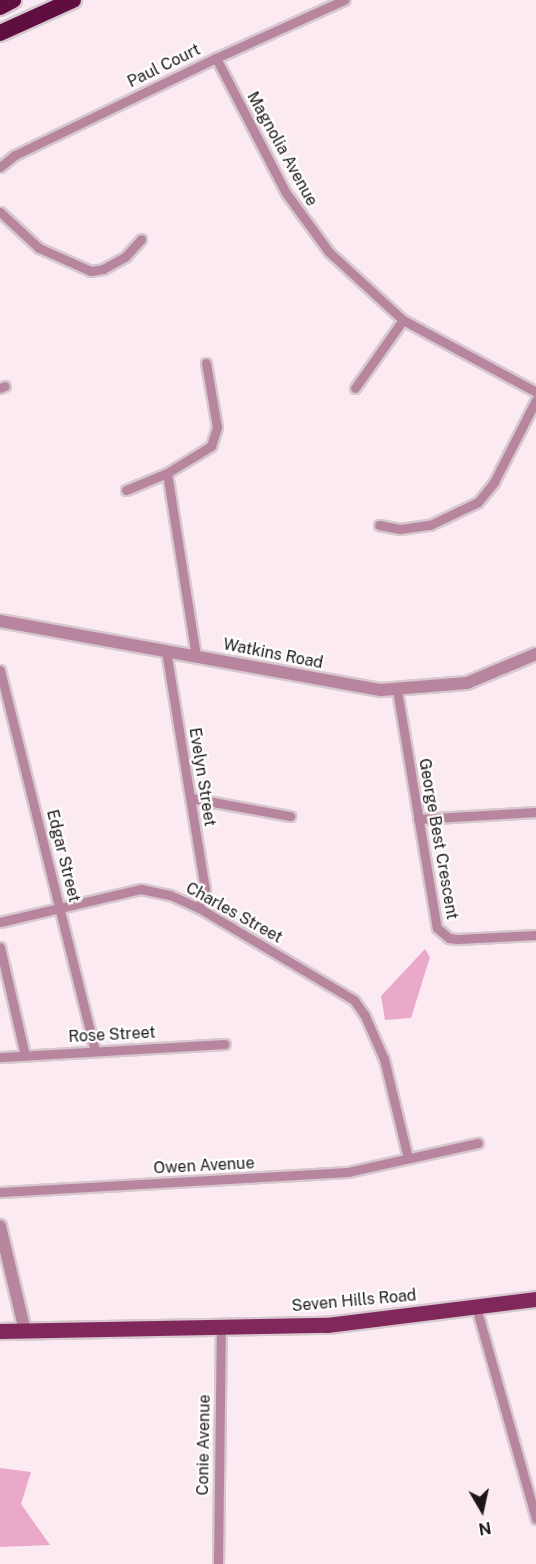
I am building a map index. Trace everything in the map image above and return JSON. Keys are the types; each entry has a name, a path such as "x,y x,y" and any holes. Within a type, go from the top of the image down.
{"highway":[{"path":"0,7 13,0"},
{"path":"0,33 73,0"}],"main road":[{"name":"Seven Hills Road","path":"0,1321 24,1326 327,1325 536,1299"},
{"name":"Seven Hills Road","path":"0,1331 24,1326"}],"street":[{"name":"Paul Court","path":"0,166 15,155 216,58 344,0"},
{"name":"Magnolia Avenue","path":"216,58 305,221 329,252 403,320 536,392"},
{"path":"0,212 39,248 91,271 103,269 125,257 141,238"},
{"path":"355,388 403,320"},
{"path":"126,490 167,473 205,453 215,438 206,363"},
{"path":"379,525 400,529 430,525 478,502 494,482 536,400"},
{"path":"167,473 196,656"},
{"name":"Watkins Road","path":"0,621 365,688 397,690 467,683 536,654"},
{"name":"Evelyn Street","path":"166,651 205,889 199,908"},
{"name":"Edgar Street","path":"0,670 94,1050"},
{"name":"George Best Crescent","path":"397,690 433,919 442,934 457,939 536,935"},
{"path":"191,798 290,816"},
{"path":"418,819 536,812"},
{"name":"Charles Street","path":"0,922 141,889 199,908 354,1000 365,1016 384,1059 408,1158"},
{"path":"0,946 24,1055"},
{"name":"Rose Street","path":"0,1057 225,1044"},
{"name":"Owen Avenue","path":"0,1192 323,1174 478,1143"},
{"path":"0,1226 24,1326"},
{"path":"476,1307 536,1519"},
{"name":"Conie Avenue","path":"218,1564 221,1326"}],"shaded area":[{"path":"425,949 430,957 411,1018 385,1020 381,996"},
{"path":"0,1468 31,1472 21,1504 50,1545 0,1547"}]}
